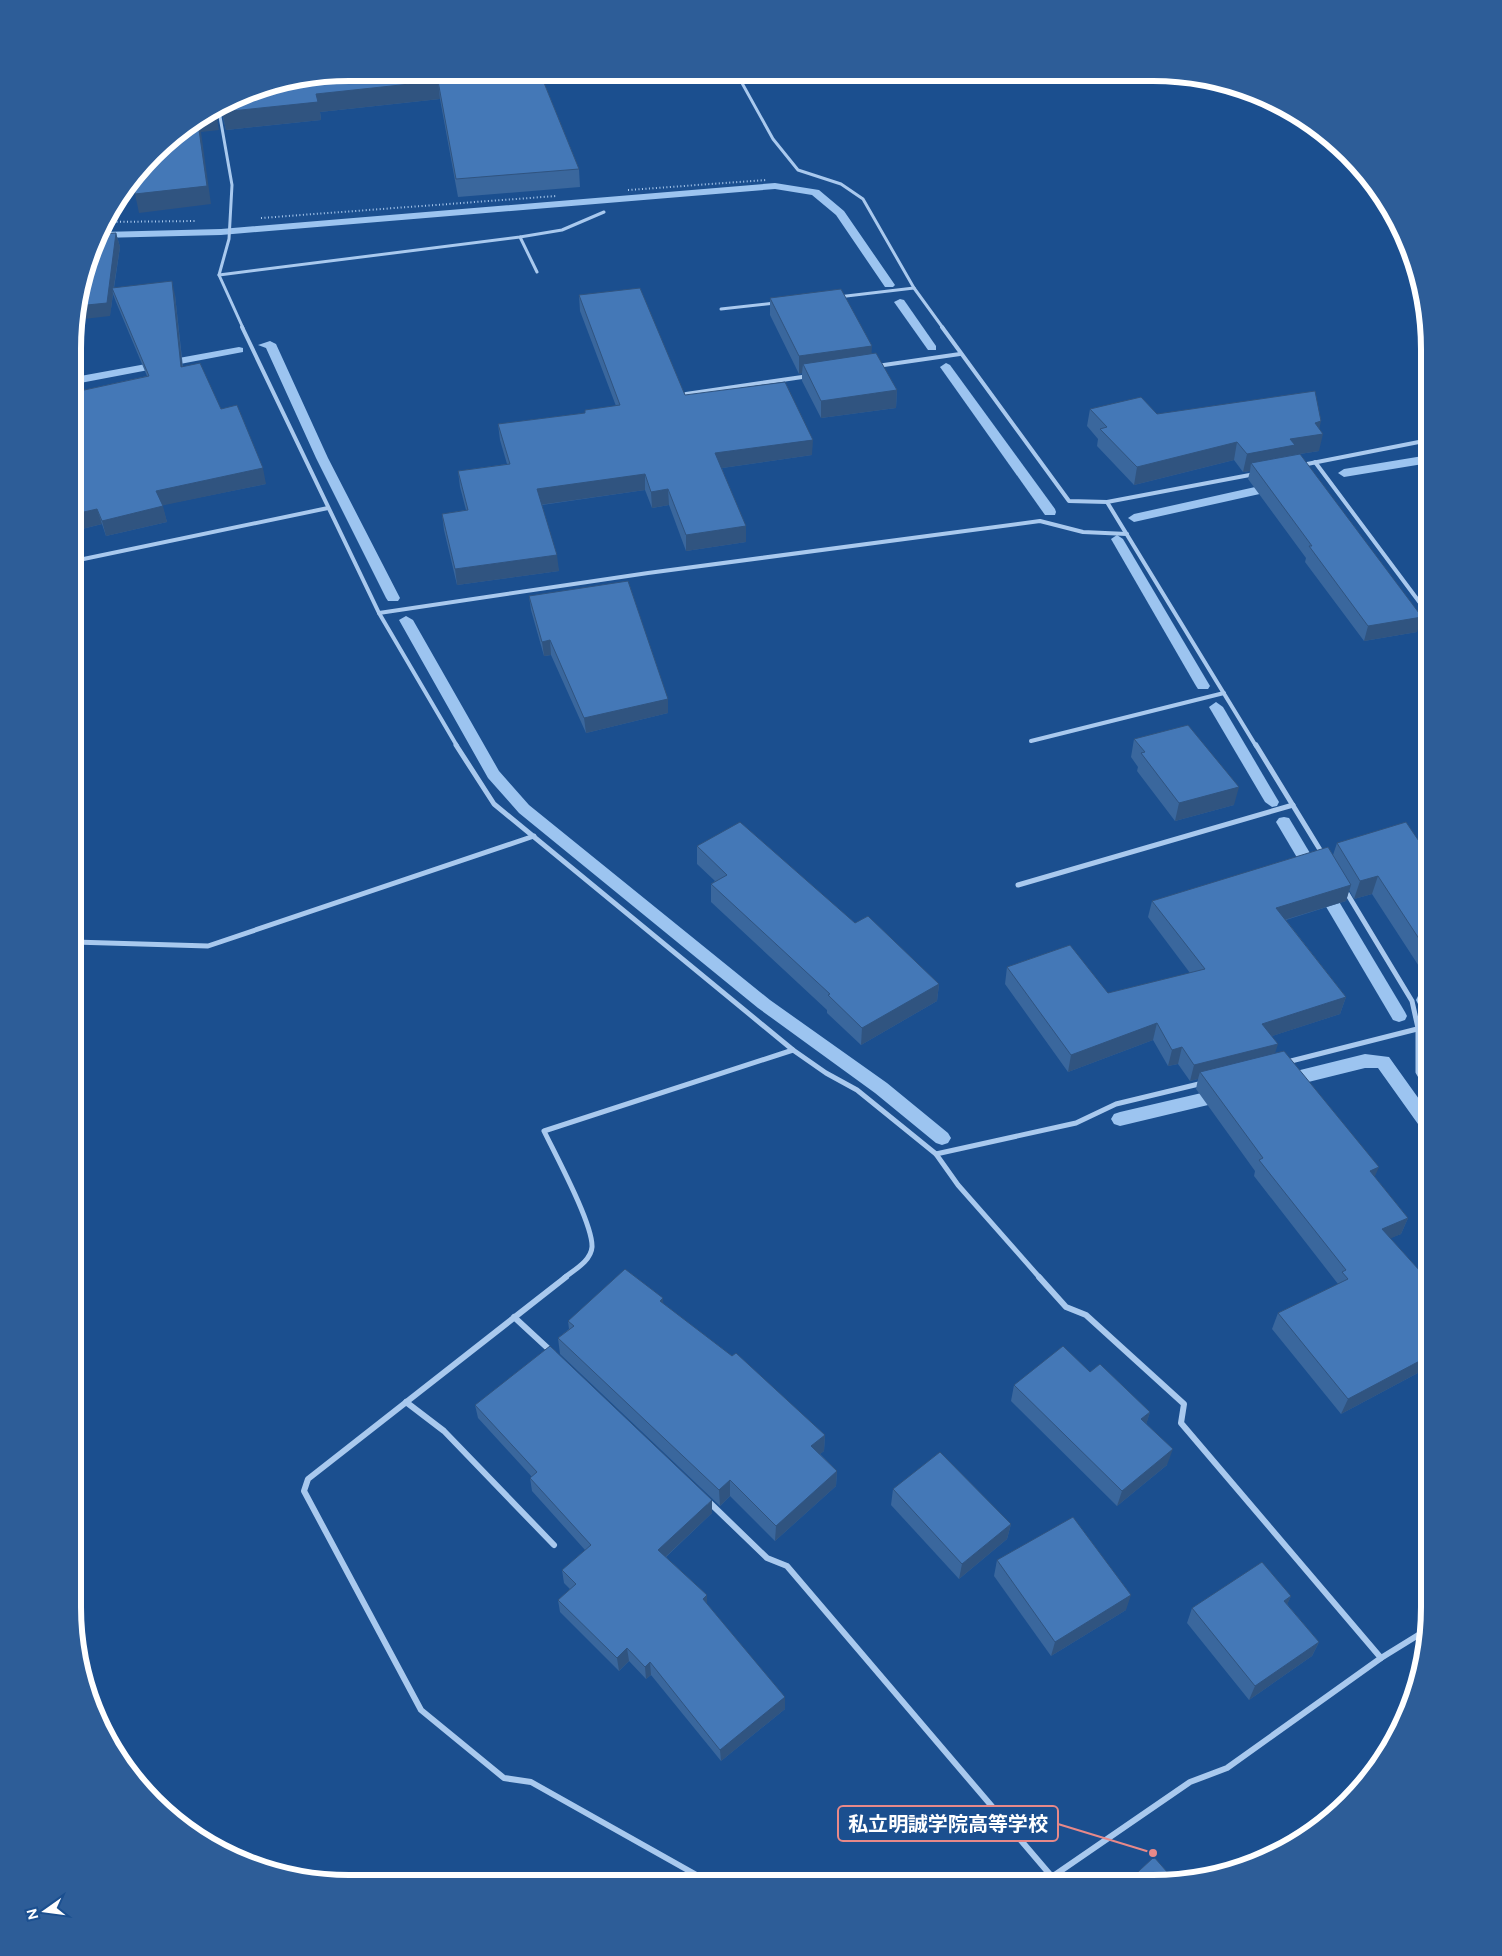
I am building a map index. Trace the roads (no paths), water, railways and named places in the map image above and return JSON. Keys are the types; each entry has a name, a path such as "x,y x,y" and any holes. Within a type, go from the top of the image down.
{"street":[{"path":"741,81 778,145 798,170 841,184 863,199 914,288 960,354 1069,501 1107,502 1258,473"},
{"path":"220,115 232,185 228,239 219,275 379,613 443,724 494,804 793,1050 826,1073 858,1090 936,1154 958,1185 1066,1307 1086,1315 1184,1404 1181,1423 1381,1658"},
{"path":"219,275 520,237 562,230 604,212"},
{"path":"520,237 537,272"},
{"path":"837,297 914,288"},
{"path":"720,309 779,303"},
{"path":"872,367 960,354"},
{"path":"686,394 813,375"},
{"path":"1296,466 1421,442"},
{"path":"1315,462 1421,604"},
{"path":"1107,502 1324,856"},
{"path":"81,560 328,508"},
{"path":"379,613 648,573 661,574 1040,521 1071,531 1098,535 1127,534"},
{"path":"1031,741 1224,692"},
{"path":"1018,885 1293,805"},
{"path":"81,942 208,946 534,836"},
{"path":"1340,882 1412,1001 1418,1028 1418,1072 1421,1077"},
{"path":"1276,1064 1421,1027"},
{"path":"697,1875 531,1782 504,1778 421,1710 304,1492 308,1479 585,1262 592,1247 584,1216 544,1131 793,1050"},
{"path":"936,1154 1076,1123 1116,1104 1210,1081"},
{"path":"514,1317 558,1358"},
{"path":"406,1402 444,1431 554,1545"},
{"path":"702,1496 767,1558 787,1566 1050,1875"},
{"path":"1057,1875 1190,1782 1227,1768 1381,1658 1419,1635"}],"waterway":[{"path":"107,235 221,232 775,186 815,192 840,213 889,285"},
{"path":"900,302 932,348"},
{"path":"264,345 270,344 322,458 393,598"},
{"path":"81,380 239,350"},
{"path":"946,367 1050,512"},
{"path":"1344,473 1421,460"},
{"path":"1134,518 1278,486"},
{"path":"1117,539 1203,686"},
{"path":"406,620 493,774 524,809 764,1004 881,1088 942,1138"},
{"path":"1216,707 1272,802"},
{"path":"1284,822 1399,1016"},
{"path":"1284,1081 1365,1061 1383,1062 1421,1115"},
{"path":"1120,1119 1223,1095"}],"place":[{"name":"私立明誠学院高等学校","path":"1153,1853"}]}
